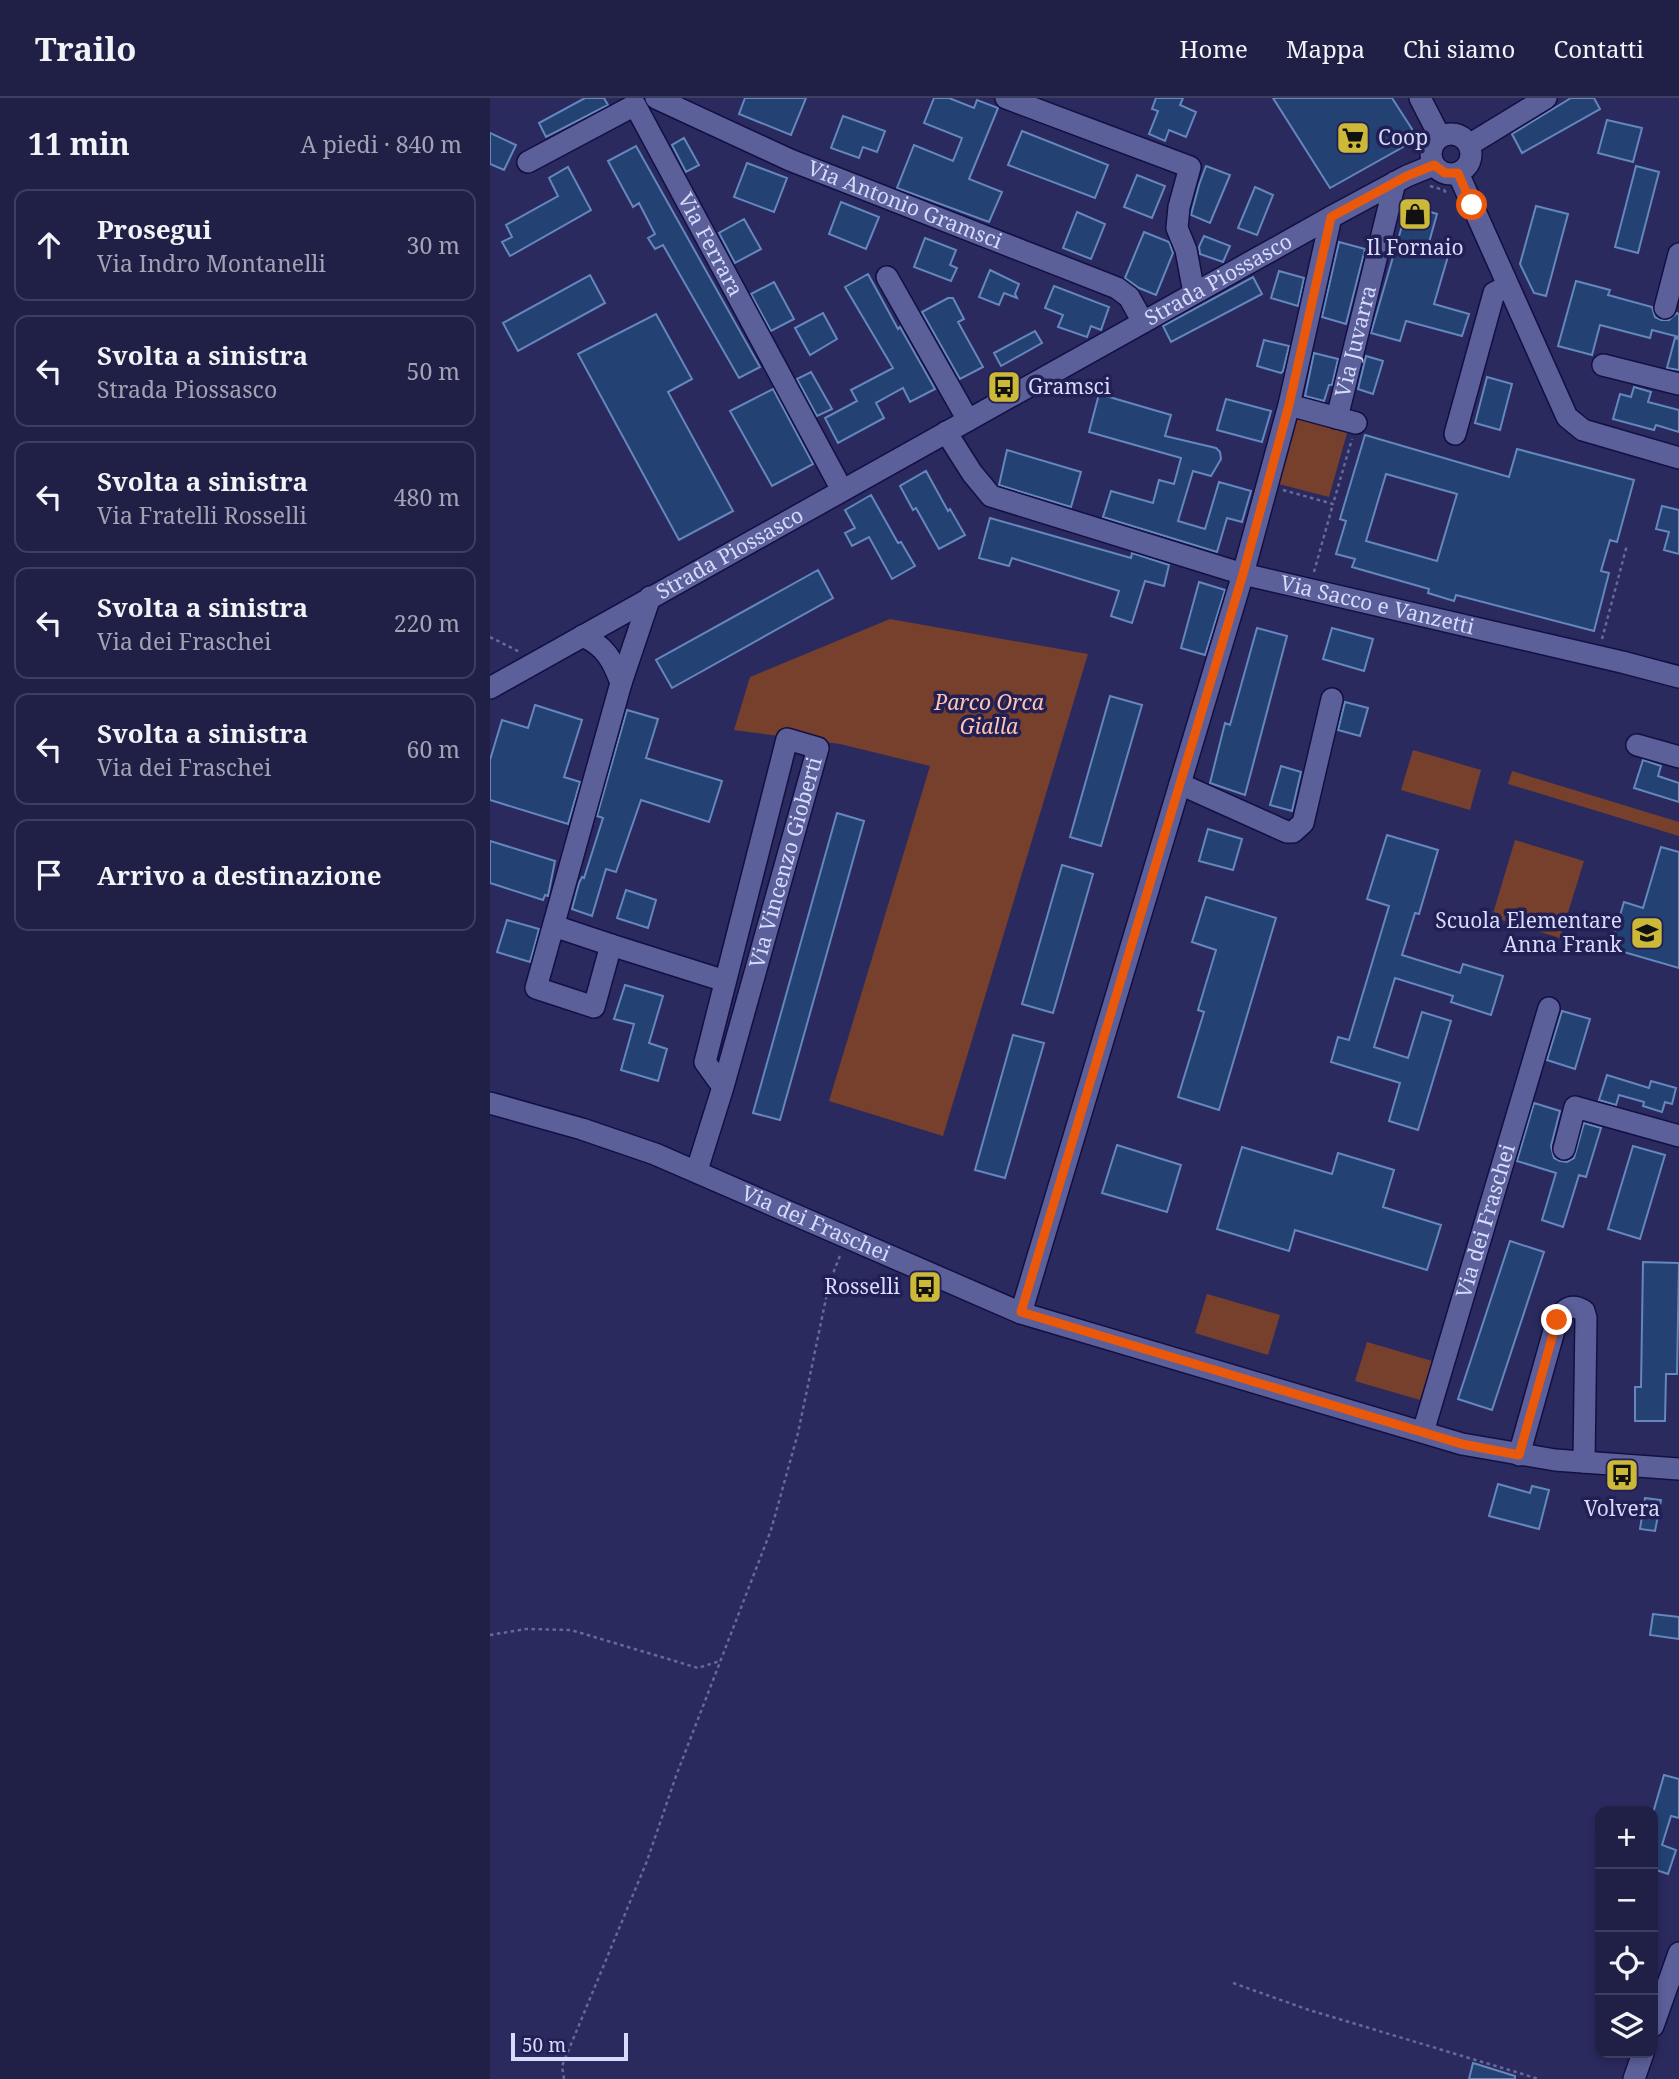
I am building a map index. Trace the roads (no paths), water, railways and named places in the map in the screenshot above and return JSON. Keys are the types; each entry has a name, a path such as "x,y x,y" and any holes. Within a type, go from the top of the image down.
{"street":[{"name":"Via Antonio Gramsci","path":"656,98 790,160 1117,288 1129,297 1143,322"},
{"path":"1006,98 1191,167 1179,208 1177,228 1186,250 1194,293"},
{"path":"1420,98 1440,137"},
{"path":"1469,145 1546,98"},
{"name":"Via Ferrara","path":"528,162 635,105 842,490"},
{"path":"1460,135 1469,145 1469,164 1458,173 1445,173 1434,165 1431,153 1435,141 1440,137 1460,135"},
{"name":"Strada Piossasco","path":"490,688 1331,217 1434,165"},
{"path":"1458,173 1563,407 1575,425 1583,430 1679,458"},
{"name":"Via Juvarra","path":"1289,405 1347,420 1342,397 1395,183"},
{"path":"1021,1312 1243,574 1289,405 1331,217"},
{"path":"1665,308 1679,254"},
{"path":"887,277 968,420"},
{"path":"1455,434 1494,293 1508,286"},
{"path":"1603,365 1679,384"},
{"name":"Via Sacco e Vanzetti","path":"946,432 972,473 991,496 1243,574 1679,677"},
{"path":"611,945 594,1007 536,988 621,682 650,597"},
{"path":"582,636 605,650 621,682"},
{"path":"1180,783 1287,832 1293,832 1303,823 1332,699"},
{"name":"Via Vincenzo Gioberti","path":"696,1170 723,1087 818,748 787,739 705,1062 723,1087"},
{"path":"1637,745 1679,757"},
{"name":"Via Vincenzo Gioberti","path":"554,926 725,981"},
{"name":"Via dei Fraschei","path":"1423,1432 1549,1008"},
{"name":"Via dei Fraschei","path":"490,1103 618,1141 696,1170 1021,1312 1462,1444 1519,1455 1679,1469"},
{"path":"1564,1149 1575,1107 1679,1136"},
{"path":"1519,1455 1557,1320 1562,1311 1577,1307 1584,1311 1586,1318 1584,1462"},
{"path":"1658,2011 1679,1952"},
{"path":"1633,2079 1641,2058"}],"place":[{"name":"Coop","path":"1353,138"},
{"name":"Il Fornaio","path":"1415,214"},
{"name":"Gramsci","path":"1004,387"},
{"name":"Scuola Elementare Anna Frank","path":"1647,933"},
{"name":"Rosselli","path":"925,1287"},
{"name":"Volvera","path":"1622,1475"}],"park label":[{"name":"Parco Orca Gialla","path":"989,715"}]}
